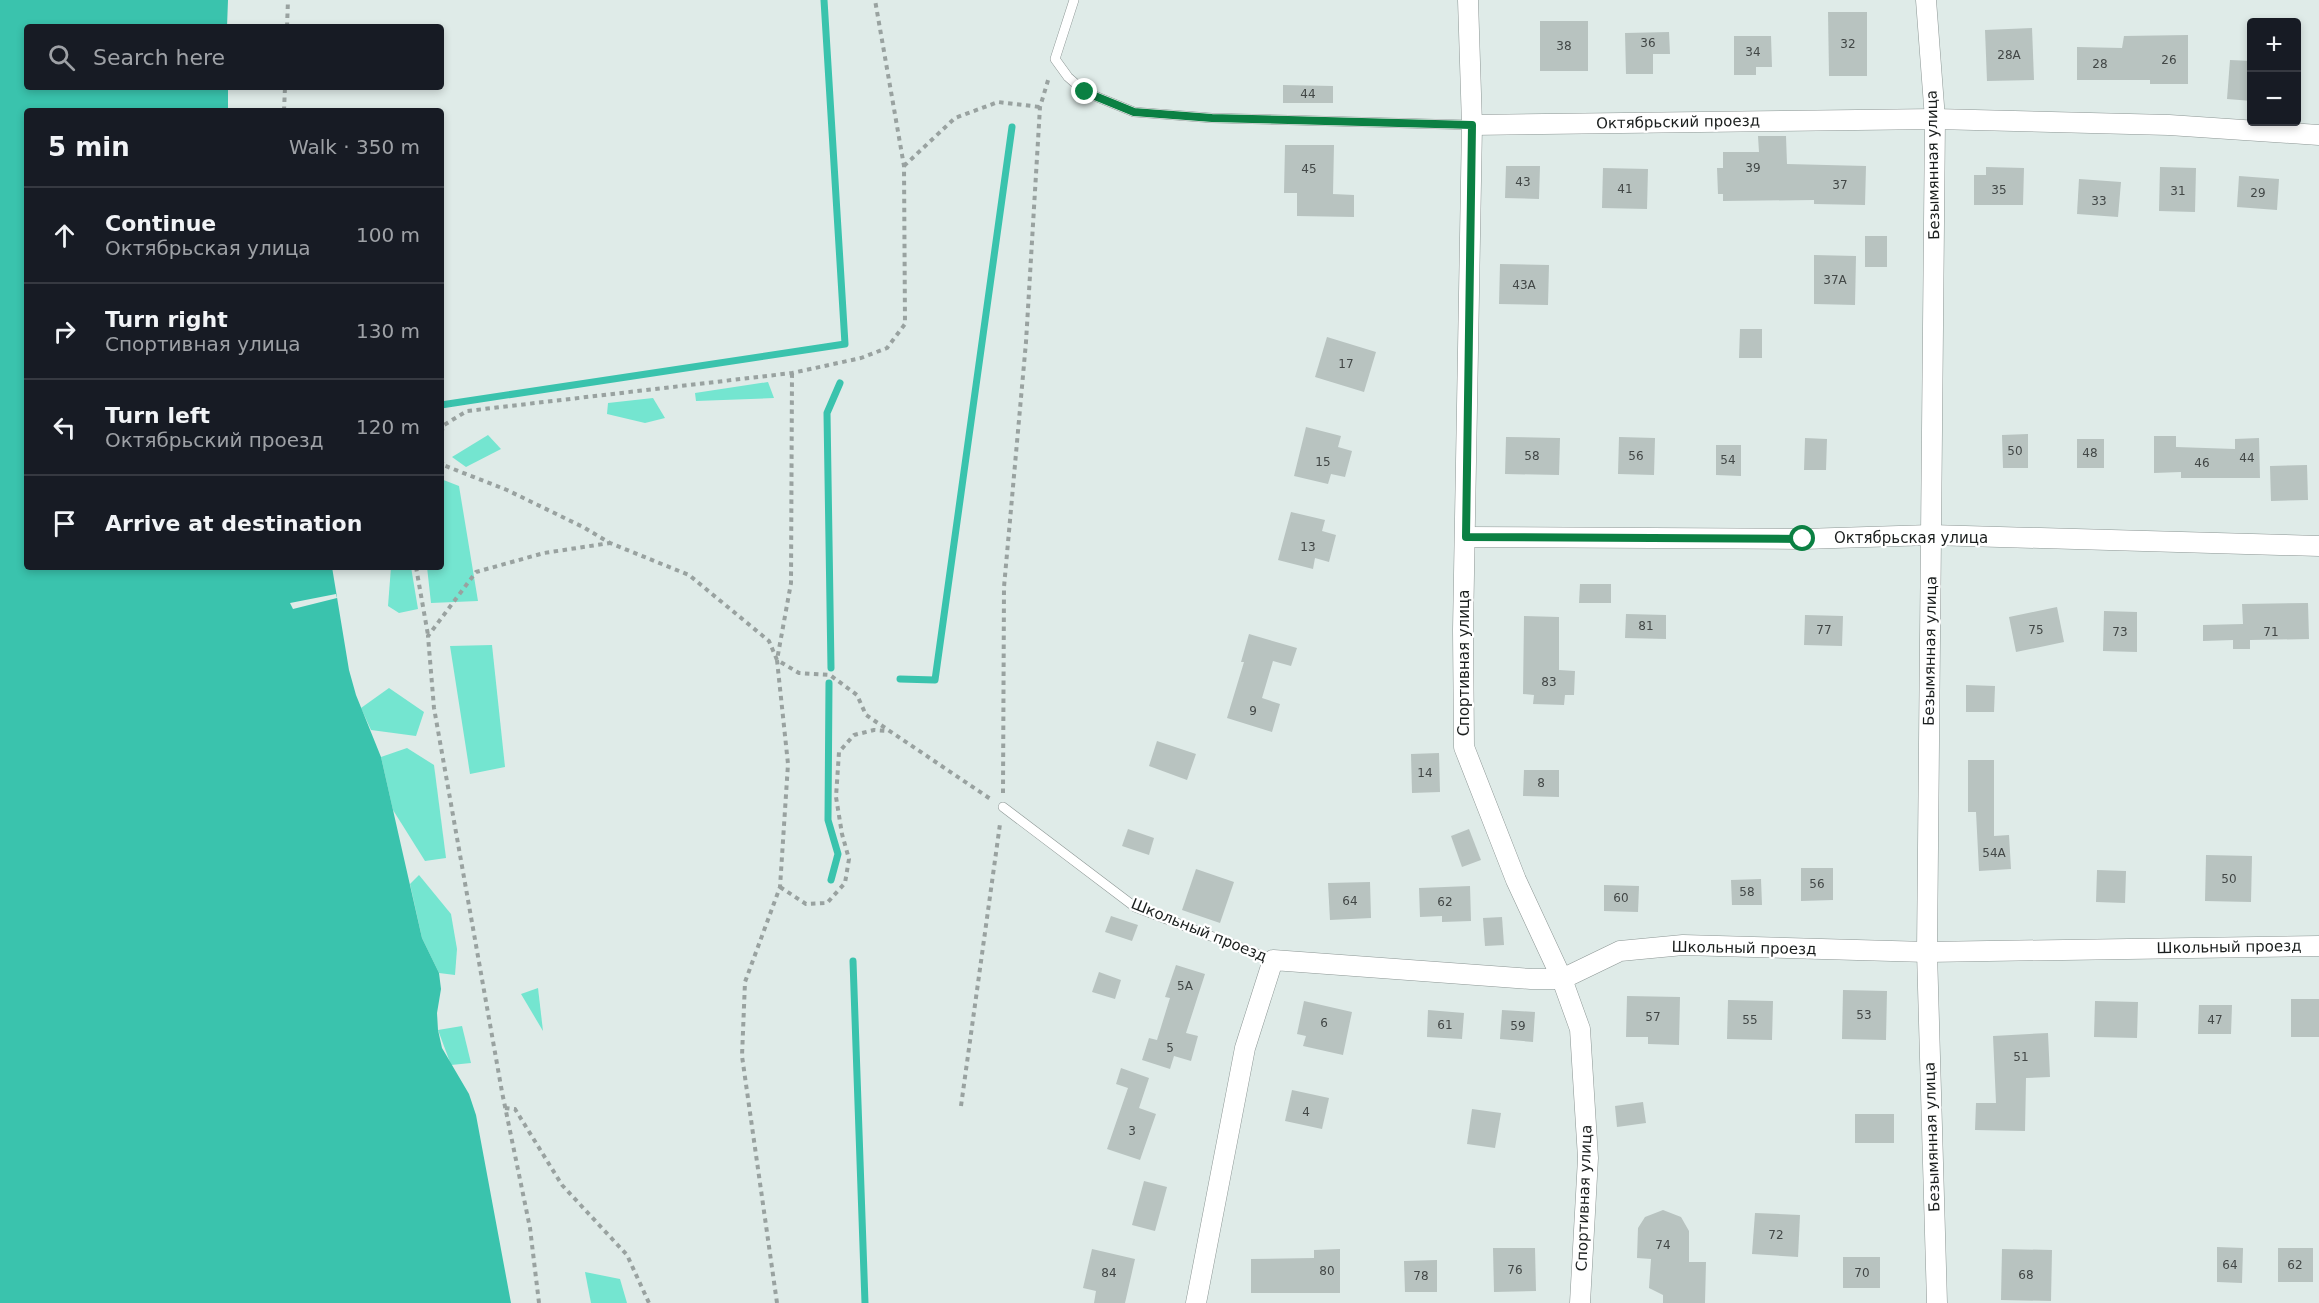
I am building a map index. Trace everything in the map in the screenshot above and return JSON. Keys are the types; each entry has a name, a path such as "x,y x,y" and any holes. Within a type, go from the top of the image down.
{"street":[{"name":"Спортивная улица","path":"1468,0 1472,125 1463,630 1464,747 1516,880 1562,979 1580,1029 1588,1158 1580,1303"},
{"name":"Безымянная улица","path":"1926,0 1935,119 1927,952 1937,1303"},
{"name":"Октябрьский проезд","path":"1472,125 1935,119 2169,125 2319,135"},
{"name":"Октябрьская улица","path":"1466,537 1803,539 1931,536 2319,546"},
{"name":"Школьный проезд","path":"1272,960 1531,980 1562,979 1620,951 1683,945 1927,952 2319,946"},
{"path":"1196,1303 1245,1048 1272,960"}],"lane":[{"path":"1055,59 1074,0"},
{"name":"Октябрьский проезд","path":"1055,59 1068,77 1085,92 1134,112 1212,118 1472,125"},
{"name":"Школьный проезд","path":"1003,807 1135,907 1272,960"}],"path":[{"path":"287,24 288,0"},
{"path":"444,425 467,411 792,373 861,358 887,348 905,324 904,166 875,0"},
{"path":"961,1106 1003,807 1004,587 1026,342 1040,107 1055,59"},
{"path":"284,108 285,90"},
{"path":"904,166 955,118 998,102 1040,107"},
{"path":"777,1303 742,1056 745,982 780,887 788,764 777,660 791,583 792,373"},
{"path":"444,465 507,490 583,527 610,543 689,574 769,642 777,660 799,674 830,675 857,695 866,715 1003,807"},
{"path":"428,636 477,572 544,553 610,543"},
{"path":"417,570 428,636 434,708 505,1108 530,1228 539,1303"},
{"path":"780,887 806,904 827,903 845,883 849,860 836,797 839,752 854,735 874,730 891,732"},
{"path":"505,1108 514,1109 562,1185 627,1255 649,1303"}],"shaded area":[{"path":"0,0 228,0 227,24 24,24 24,90 228,90 228,108 24,108 24,570 332,570 349,670 356,695 381,757 422,938 439,973 441,989 437,1013 442,1048 469,1094 476,1115 511,1303 0,1303"},
{"path":"768,382 774,398 696,401 695,393"},
{"path":"653,398 665,418 645,423 607,414 608,403"},
{"path":"488,435 501,449 466,467 452,457"},
{"path":"444,480 459,486 478,601 431,603 427,570 444,570"},
{"path":"391,570 412,570 418,609 399,613 388,606"},
{"path":"492,645 505,767 470,774 450,646"},
{"path":"389,688 424,712 416,736 371,730 361,708"},
{"path":"407,748 434,765 446,858 425,861 393,810 381,757"},
{"path":"419,875 451,914 457,949 455,975 439,973 422,938 410,884"},
{"path":"538,988 543,1031 521,994"},
{"path":"462,1026 471,1063 451,1065 438,1030"},
{"path":"585,1272 620,1279 627,1303 591,1303"}],"pier":[{"path":"336,594 337,598 293,609 290,603"}],"building":[{"path":"1828,12 1867,12 1867,76 1829,76"},
{"path":"1540,21 1588,21 1588,71 1540,71"},
{"path":"2032,28 2034,80 1987,81 1985,30"},
{"path":"1669,32 1670,54 1653,54 1653,74 1626,74 1625,33"},
{"path":"2188,35 2188,84 2150,84 2150,80 2077,80 2077,47 2122,48 2124,36"},
{"path":"1734,36 1771,36 1772,67 1756,67 1756,75 1734,75"},
{"path":"2230,60 2247,61 2247,101 2227,99"},
{"path":"1283,85 1333,86 1333,103 1283,103"},
{"path":"1758,136 1786,136 1787,164 1866,166 1865,205 1814,204 1814,200 1723,201 1723,194 1718,194 1717,168 1723,168 1723,152 1759,152"},
{"path":"1285,145 1334,145 1333,194 1354,195 1354,217 1297,216 1297,193 1284,193"},
{"path":"1506,166 1540,166 1539,199 1505,198"},
{"path":"1986,167 2024,168 2023,205 1974,205 1974,175 1986,175"},
{"path":"2160,167 2196,168 2195,212 2159,211"},
{"path":"1603,168 1648,169 1647,209 1602,208"},
{"path":"2239,176 2279,179 2277,210 2237,207"},
{"path":"2079,179 2121,182 2118,217 2077,214"},
{"path":"1865,236 1887,236 1887,267 1865,267"},
{"path":"1814,255 1856,256 1855,305 1814,304"},
{"path":"1500,264 1549,265 1548,305 1499,304"},
{"path":"1740,329 1762,329 1762,358 1739,358"},
{"path":"1327,337 1376,352 1364,392 1315,377"},
{"path":"1306,427 1341,436 1338,447 1352,451 1345,477 1331,474 1328,484 1294,476"},
{"path":"2028,434 2028,468 2003,468 2002,435"},
{"path":"2154,436 2176,436 2176,447 2235,449 2235,439 2259,438 2260,478 2181,478 2181,472 2154,473"},
{"path":"1506,437 1560,438 1559,475 1505,474"},
{"path":"1619,437 1655,438 1654,475 1618,474"},
{"path":"1805,438 1827,439 1826,470 1804,470"},
{"path":"2077,439 2104,439 2104,468 2077,468"},
{"path":"1716,445 1741,445 1741,476 1716,475"},
{"path":"2307,465 2308,500 2271,501 2270,466"},
{"path":"1291,512 1325,520 1322,531 1336,535 1329,562 1315,558 1313,569 1278,560"},
{"path":"1580,584 1611,584 1611,603 1579,603"},
{"path":"2308,603 2309,639 2250,640 2250,649 2233,649 2233,640 2203,641 2203,625 2243,624 2242,604"},
{"path":"2057,607 2064,642 2016,652 2009,617"},
{"path":"2104,611 2137,612 2137,652 2103,651"},
{"path":"1626,614 1666,615 1666,639 1625,638"},
{"path":"1805,615 1843,616 1842,646 1804,645"},
{"path":"1524,616 1559,617 1559,670 1575,671 1574,695 1565,695 1564,705 1533,704 1534,695 1523,694"},
{"path":"1249,634 1297,648 1291,666 1273,661 1262,698 1280,704 1272,732 1227,718 1244,662 1241,662"},
{"path":"1966,685 1995,686 1994,712 1966,712"},
{"path":"1157,741 1196,754 1187,780 1149,766"},
{"path":"1439,753 1440,792 1412,793 1411,754"},
{"path":"1968,760 1994,760 1994,836 2009,835 2011,869 1979,871 1976,812 1968,812"},
{"path":"1524,770 1559,770 1559,797 1523,796"},
{"path":"1128,829 1154,838 1149,855 1122,846"},
{"path":"1469,829 1481,860 1462,867 1451,836"},
{"path":"2206,855 2252,856 2251,902 2205,901"},
{"path":"1801,868 1833,868 1833,900 1801,901"},
{"path":"1196,869 1234,882 1220,923 1182,910"},
{"path":"2097,870 2126,871 2125,903 2096,902"},
{"path":"1761,879 1762,905 1732,905 1731,880"},
{"path":"1370,882 1371,918 1330,920 1328,883"},
{"path":"1604,885 1639,886 1638,912 1604,911"},
{"path":"1470,886 1471,921 1442,922 1442,916 1420,917 1419,888"},
{"path":"1111,916 1138,925 1132,941 1105,932"},
{"path":"1502,917 1504,945 1485,946 1483,918"},
{"path":"1176,965 1205,974 1186,1033 1198,1036 1191,1061 1174,1056 1170,1069 1142,1060 1149,1038 1157,1040 1170,998 1165,997"},
{"path":"1099,972 1121,980 1115,999 1092,992"},
{"path":"1843,990 1887,991 1886,1040 1842,1039"},
{"path":"1627,996 1680,997 1679,1045 1648,1044 1648,1037 1626,1037"},
{"path":"2291,999 2319,999 2319,1037 2291,1037"},
{"path":"1728,1000 1773,1001 1772,1040 1727,1039"},
{"path":"1304,1001 1352,1012 1343,1055 1303,1046 1306,1036 1297,1034"},
{"path":"2095,1001 2138,1002 2137,1038 2094,1037"},
{"path":"2199,1005 2232,1005 2231,1034 2198,1034"},
{"path":"1428,1010 1464,1013 1462,1039 1427,1037"},
{"path":"1502,1010 1535,1012 1533,1042 1500,1039"},
{"path":"2048,1033 2050,1077 2026,1078 2025,1131 1975,1130 1976,1103 1996,1103 1993,1036"},
{"path":"1121,1068 1149,1078 1139,1108 1156,1114 1140,1160 1107,1149 1128,1088 1116,1084"},
{"path":"1292,1090 1329,1098 1322,1129 1285,1121"},
{"path":"1643,1102 1646,1123 1617,1127 1615,1106"},
{"path":"1472,1109 1501,1113 1495,1148 1467,1144"},
{"path":"1855,1114 1894,1114 1894,1143 1855,1143"},
{"path":"1144,1181 1167,1187 1155,1231 1132,1225"},
{"path":"1663,1210 1681,1217 1689,1231 1689,1262 1706,1262 1705,1303 1663,1303 1663,1295 1649,1288 1651,1259 1637,1258 1638,1228 1645,1217"},
{"path":"1755,1213 1800,1215 1798,1257 1752,1254"},
{"path":"2217,1247 2243,1248 2242,1283 2217,1282"},
{"path":"1493,1248 1535,1248 1536,1291 1494,1292"},
{"path":"2278,1248 2313,1248 2313,1282 2278,1282"},
{"path":"1092,1249 1135,1259 1125,1303 1094,1303 1096,1291 1083,1288"},
{"path":"1340,1249 1340,1293 1251,1293 1251,1259 1314,1258 1314,1250"},
{"path":"2002,1249 2052,1250 2051,1301 2001,1300"},
{"path":"1843,1257 1880,1257 1880,1288 1843,1288"},
{"path":"1437,1260 1437,1292 1405,1292 1404,1261"}],"waterway":[{"path":"444,405 845,344 824,0"},
{"path":"900,679 935,680 1012,127"},
{"path":"831,668 827,413 840,383"},
{"path":"829,683 828,820 838,854 831,880"},
{"path":"853,961 865,1303"}],"route":[{"path":"1085,92 1134,112 1212,118 1472,125 1466,537 1803,539"}]}
